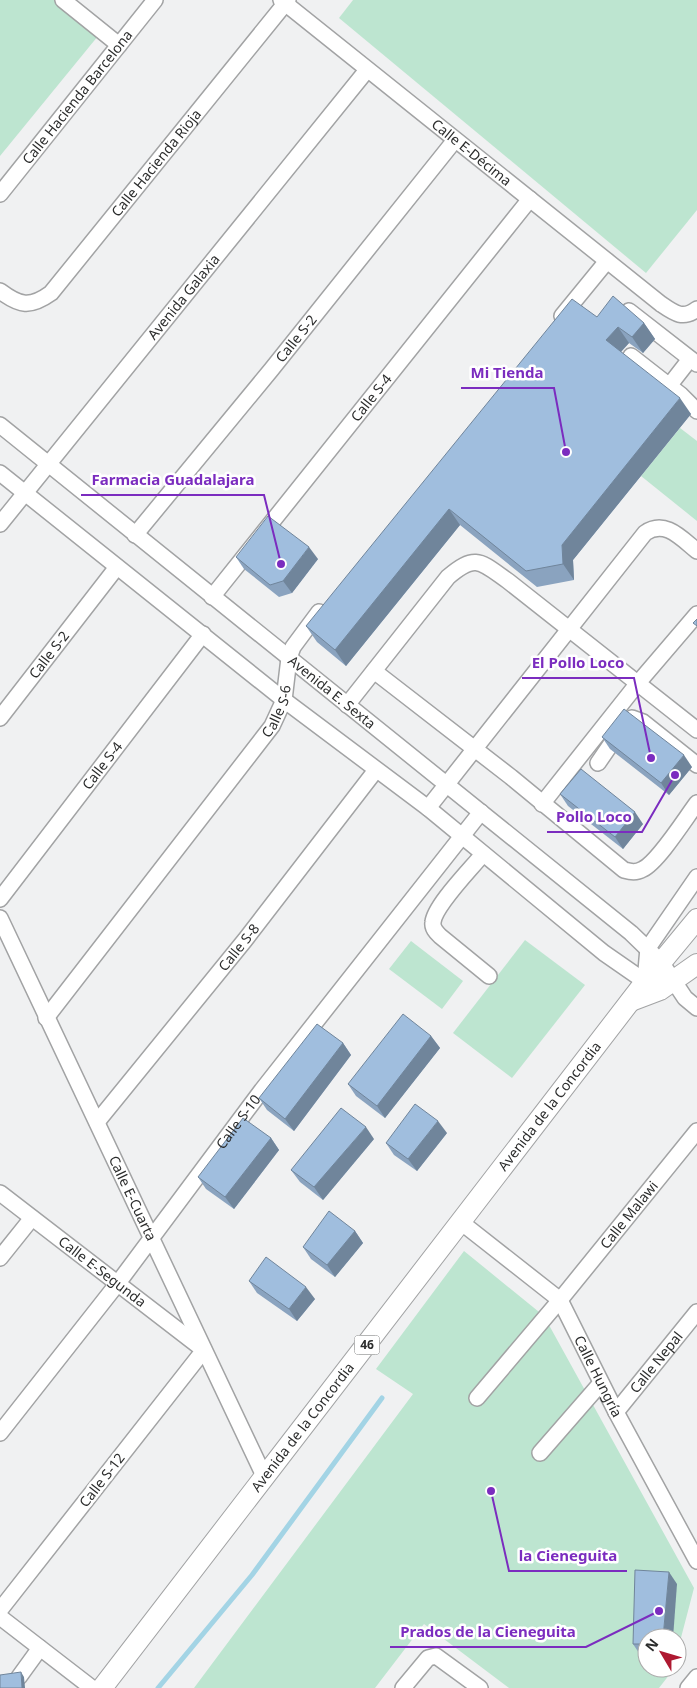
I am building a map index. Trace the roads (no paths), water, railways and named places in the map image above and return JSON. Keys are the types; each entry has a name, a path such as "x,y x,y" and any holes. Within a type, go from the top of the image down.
{"main road":[{"name":"46","path":"697,919 655,955 666,988 697,964"},
{"name":"Avenida de la Concordia","path":"102,1688 462,1223 630,1001 666,988"}],"street":[{"path":"63,0 119,45"},
{"name":"Calle Hacienda Barcelona","path":"0,194 155,0"},
{"name":"Calle E-Décima","path":"285,1 367,70 661,304 681,316 690,314 697,309"},
{"name":"Calle Hacienda Rioja","path":"6,295 24,304 38,302 63,279 285,1"},
{"name":"Avenida Galaxia","path":"0,524 367,70"},
{"name":"Calle S-2","path":"135,535 455,140"},
{"name":"Calle S-4","path":"212,597 530,200"},
{"path":"551,330 607,261"},
{"path":"627,310 694,361 669,386"},
{"path":"630,356 669,386 697,411"},
{"name":"Avenida E. Sexta","path":"0,425 481,812 655,955"},
{"path":"0,473 284,700 428,808 604,953 697,1008"},
{"path":"428,808 645,534 653,528 662,527 674,532 697,551"},
{"path":"348,705 448,577 464,564 474,562 485,565 697,730"},
{"name":"Calle S-2","path":"0,718 116,567"},
{"name":"Calle S-6","path":"46,1018 272,726 284,700 289,658 300,635 329,601"},
{"path":"542,804 638,683 697,614"},
{"name":"Calle S-4","path":"0,899 203,634"},
{"path":"374,671 624,870 634,873 645,869 658,856 697,803"},
{"path":"598,763 626,722 632,718 643,722 697,765"},
{"name":"Calle S-8","path":"97,1122 244,940 376,770"},
{"name":"Calle S-10","path":"0,1433 118,1283 262,1090 481,812"},
{"path":"483,854 443,903 433,921 434,929 440,936 489,976"},
{"path":"655,955 697,877"},
{"name":"Calle E-Cuarta","path":"0,918 46,1018 153,1236 204,1350 265,1478"},
{"name":"Calle Malawi","path":"477,1398 560,1300 697,1131"},
{"name":"Calle E-Segunda","path":"0,1193 204,1350"},
{"path":"0,1258 32,1218"},
{"name":"Calle Hungría","path":"462,1223 560,1300 616,1412 697,1561"},
{"name":"Calle Nepal","path":"616,1412 697,1312"},
{"name":"Calle S-12","path":"0,1610 204,1350"},
{"path":"540,1453 601,1383"},
{"path":"0,1617 92,1688"},
{"path":"19,1677 40,1648"},
{"path":"403,1688 428,1658 436,1656 480,1688"},
{"path":"688,1688 697,1677"}],"waterway":[{"path":"158,1688 252,1575 382,1398"}],"place":[{"name":"Mi Tienda","path":"566,452"},
{"name":"Farmacia Guadalajara","path":"281,564"},
{"name":"El Pollo Loco","path":"651,758"},
{"name":"Pollo Loco","path":"675,775"},
{"name":"la Cieneguita","path":"491,1491"},
{"name":"Prados de la Cieneguita","path":"659,1611"}]}
